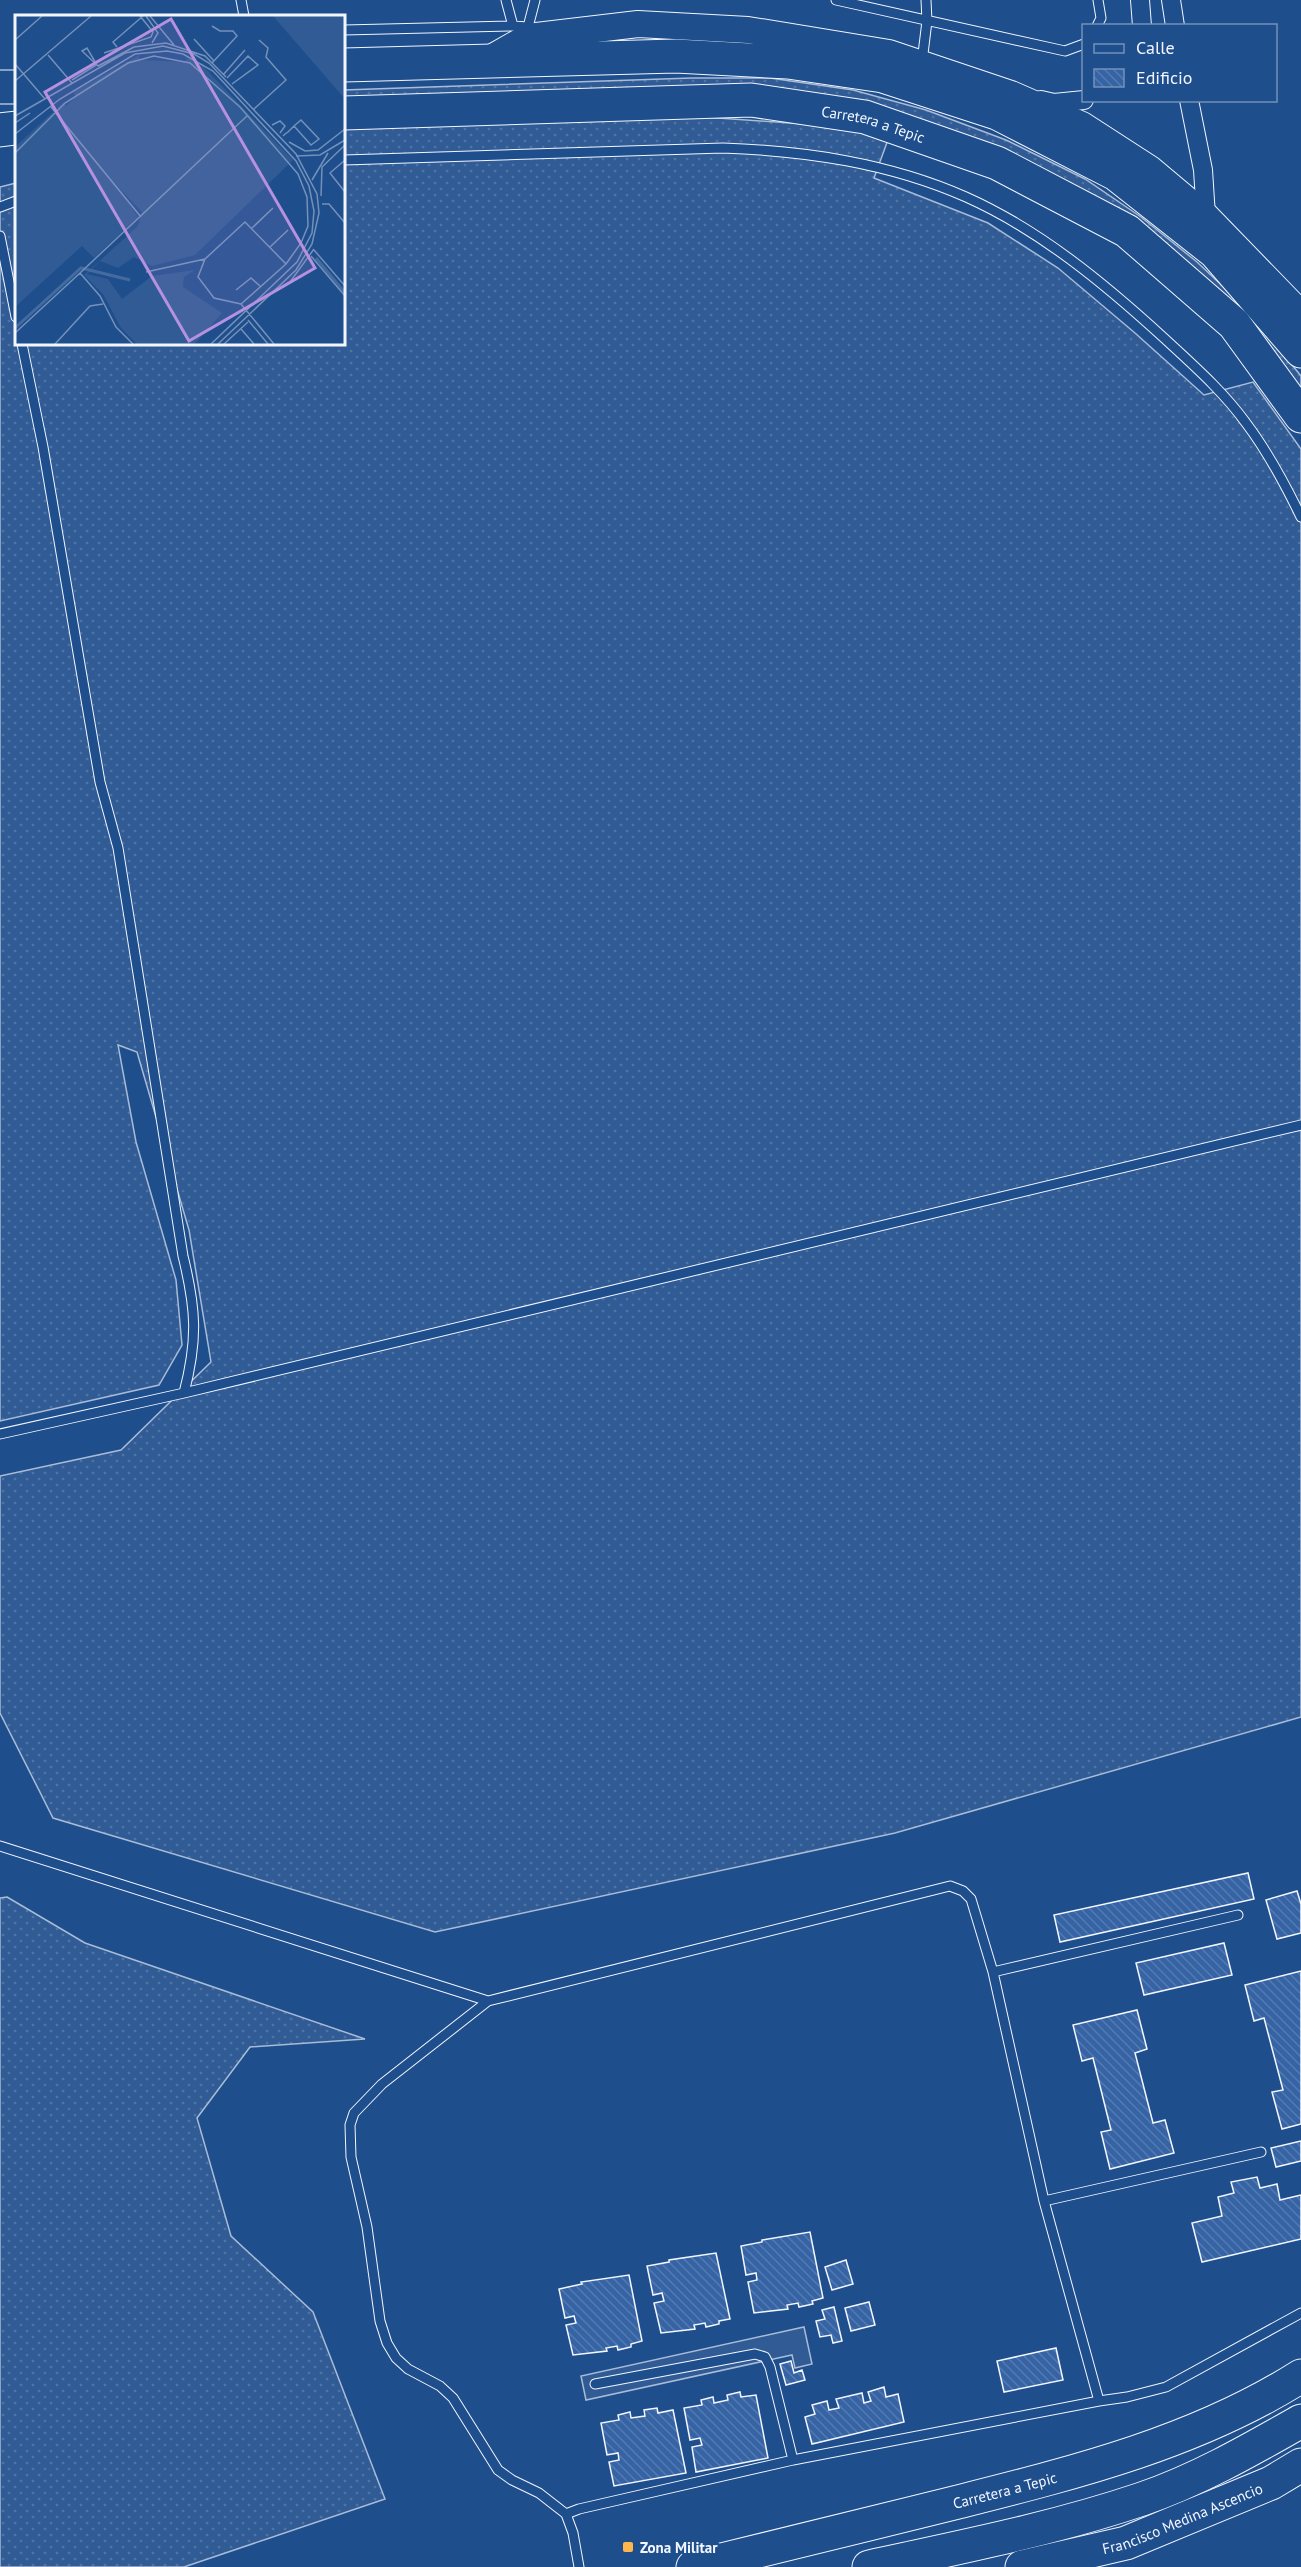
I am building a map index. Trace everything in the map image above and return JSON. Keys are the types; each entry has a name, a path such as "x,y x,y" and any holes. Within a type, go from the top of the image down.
{"highway":[{"path":"345,65 485,61 524,37 676,56 789,62 883,76 997,113 1116,174 1215,252 1301,351"},
{"name":"Carretera a Tepic","path":"345,113 751,100 866,117 997,163 1127,231 1234,324 1301,416"},
{"path":"0,130 15,128"},
{"path":"1063,2475 1178,2426 1258,2380 1301,2352"},
{"name":"Carretera a Tepic","path":"693,2567 1063,2475 1182,2437 1268,2397 1301,2376"},
{"path":"869,2567 1020,2535 1144,2498 1236,2458 1301,2421"},
{"name":"Francisco Medina Ascencio","path":"1022,2567 1126,2543 1271,2482 1301,2465"},
{"path":"956,2567 1020,2535"}],"main road":[{"path":"524,37 638,24 748,30 889,53 1011,94 1082,125 1150,169 1206,216 1301,314"}],"street":[{"path":"1140,0 1142,24"},
{"path":"1171,0 1175,24"},
{"path":"1011,94 1054,103 1082,100"},
{"path":"1190,102 1203,170 1206,216"}],"lane":[{"path":"241,0 244,15"},
{"path":"506,0 524,37"},
{"path":"524,37 535,0"},
{"path":"836,0 1065,51 1082,44"},
{"path":"922,64 927,21 926,0"},
{"path":"1098,0 1101,18 1098,24"},
{"path":"345,30 524,37"},
{"path":"345,160 723,148 775,150 826,156 868,165 964,196 997,213 1055,249 1118,296 1201,372 1246,423 1281,475 1301,517"},
{"path":"0,207 15,201"},
{"path":"0,236 15,311"},
{"path":"22,345 43,447 100,782 118,848 182,1244 192,1291 196,1333 193,1359 184,1393"},
{"path":"0,1434 184,1393 1301,1125"},
{"path":"0,1846 488,2001"},
{"path":"579,2567 573,2533 566,2514 539,2493 512,2480 498,2470 453,2398 440,2386 408,2369 396,2358 387,2343 380,2321 367,2227 351,2157 350,2125 354,2113 364,2101 488,2001 950,1886 963,1891 971,1899 993,1972 1044,2201 1099,2401"},
{"path":"993,1972 1238,1915"},
{"path":"1044,2201 1261,2152"},
{"path":"566,2514 597,2504 793,2460 1127,2397 1166,2386 1301,2313"},
{"path":"596,2384 756,2354 765,2357 770,2367 793,2460"}],"shaded area":[{"path":"692,78 770,78 853,90 926,110 1006,140 1085,179 1141,217 1197,262 1260,325 1301,376 1301,400 1176,262 911,119 345,104 345,90"},
{"path":"619,111 846,127 889,137 874,178 988,223 1058,268 1204,395 1253,382 1301,449 1301,1717 895,1833 435,1932 53,1818 0,1713 0,1476 121,1450 211,1362 189,1230 137,1052 118,1045 136,1142 176,1280 182,1345 159,1385 0,1421 0,187 15,183 15,345 345,345 345,122"},
{"path":"7,1897 85,1943 365,2039 250,2047 197,2118 231,2236 313,2312 385,2499 184,2567 0,2567 0,1898"},
{"path":"804,2327 812,2364 795,2368 792,2355 586,2400 581,2376"}],"building":[{"path":"1248,1873 1254,1899 1060,1942 1054,1915"},
{"path":"1297,1891 1301,1904 1301,1933 1277,1939 1266,1900"},
{"path":"1224,1943 1232,1975 1144,1995 1136,1963"},
{"path":"1301,1971 1301,2124 1282,2129 1272,2092 1283,2090 1264,2018 1254,2021 1245,1985"},
{"path":"1137,2010 1147,2049 1135,2053 1153,2123 1165,2120 1174,2153 1110,2169 1101,2132 1111,2130 1093,2058 1082,2061 1073,2025"},
{"path":"1301,2141 1301,2161 1276,2167 1271,2148"},
{"path":"1257,2177 1260,2188 1277,2184 1280,2200 1301,2195 1301,2239 1202,2262 1192,2223 1222,2216 1218,2197 1234,2193 1231,2182"},
{"path":"810,2232 823,2298 812,2301 813,2304 799,2307 798,2303 787,2305 788,2309 754,2313 748,2282 757,2280 756,2273 746,2275 741,2246"},
{"path":"716,2253 730,2319 706,2327 705,2323 694,2325 695,2329 661,2333 654,2303 664,2301 662,2293 653,2295 647,2266 669,2262 669,2260"},
{"path":"846,2260 853,2284 832,2290 825,2267"},
{"path":"629,2275 642,2341 618,2350 617,2346 606,2348 607,2351 573,2355 566,2325 576,2323 574,2316 565,2318 559,2289 582,2284 581,2282"},
{"path":"869,2302 875,2325 851,2331 845,2308"},
{"path":"834,2307 842,2341 833,2343 831,2335 820,2337 816,2321 825,2319 822,2310"},
{"path":"1056,2348 1063,2380 1004,2392 997,2361"},
{"path":"791,2361 794,2373 802,2370 805,2380 786,2385 780,2364"},
{"path":"884,2387 886,2397 898,2394 904,2422 812,2444 805,2417 815,2414 812,2405 827,2401 829,2410 839,2408 836,2399 862,2393 864,2403 871,2401 868,2392"},
{"path":"740,2392 741,2397 756,2395 768,2458 696,2472 692,2447 702,2445 700,2438 690,2440 684,2408 702,2405 701,2400 713,2397 714,2403 728,2400 727,2395"},
{"path":"657,2408 658,2413 673,2410 686,2473 614,2486 609,2462 619,2460 618,2453 607,2455 601,2423 619,2420 618,2415 630,2412 631,2418 645,2416 644,2410"}],"place":[{"name":"Zona Militar","path":"628,2547"}]}
